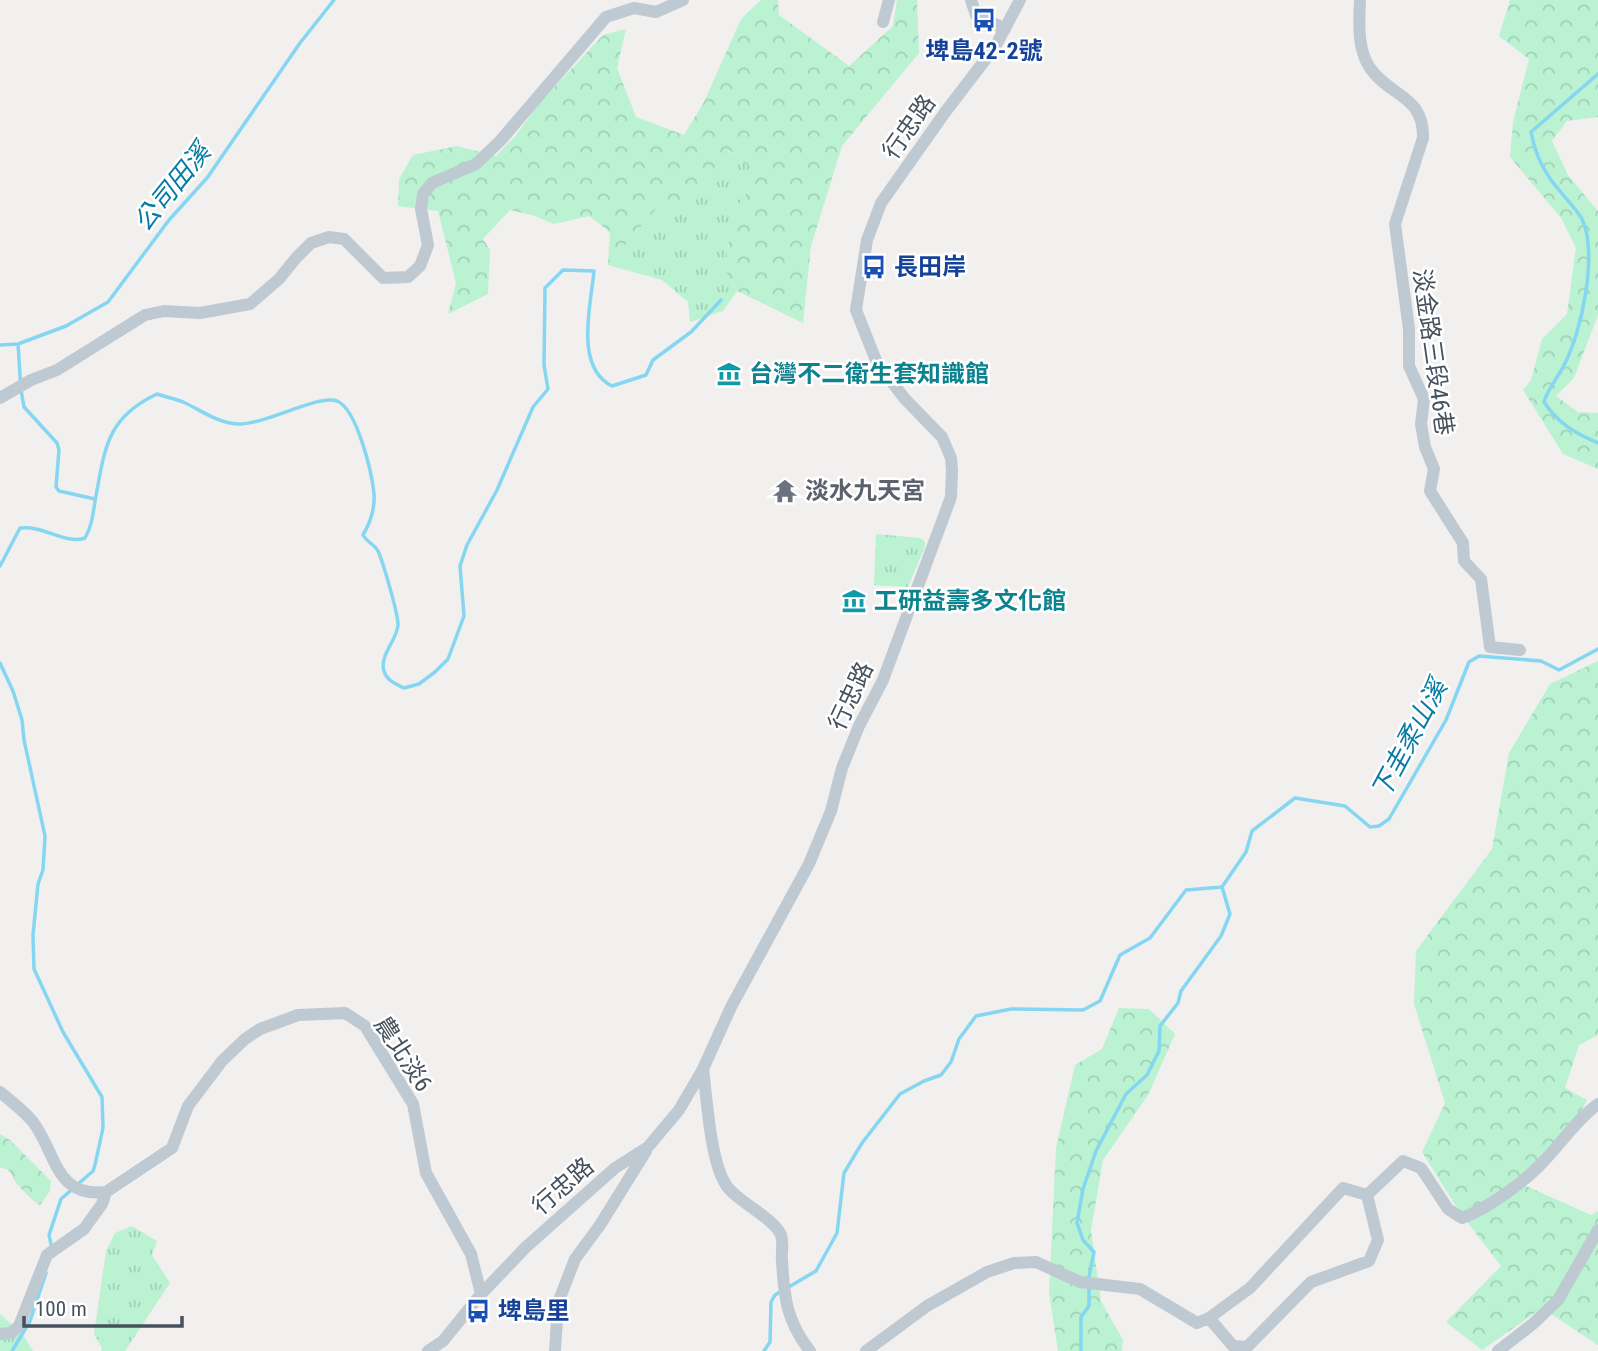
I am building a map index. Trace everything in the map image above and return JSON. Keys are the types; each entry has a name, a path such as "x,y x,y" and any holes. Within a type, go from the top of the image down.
{"street":[{"path":"0,398 31,380 57,370 145,315 164,311 200,313 250,304 279,279 312,243 329,237 344,239 383,278 408,277 420,266 428,244 421,209 423,194 432,183 476,164 500,141 606,17 634,8 656,12 683,0"},
{"path":"883,22 889,0"},
{"path":"971,0 976,15 1004,29"},
{"name":"行忠路","path":"428,1351 443,1341 481,1294 526,1247 615,1168 648,1147 679,1110 703,1069 731,1007 809,864 831,811 842,768 859,726 883,680 951,496 953,470 942,438 905,399 877,363 856,310 866,240 881,204 995,47 1020,0"},
{"name":"淡金路三段46巷","path":"1360,0 1359,35 1370,68 1419,112 1423,126 1423,138 1395,224 1408,319 1409,366 1424,399 1422,424 1425,447 1434,469 1430,491 1463,543 1464,561 1481,579 1490,647 1520,650"},
{"name":"農北淡6","path":"0,1334 11,1333 19,1326 52,1251 84,1229 102,1204 106,1192 172,1149 188,1106 222,1060 260,1029 298,1015 345,1013 365,1026 413,1104 426,1173 471,1254 481,1294"},
{"path":"703,1069 716,1162 726,1186 779,1231 783,1243 782,1259 788,1315 797,1335 810,1351"},
{"path":"0,1092 33,1121 67,1183 90,1194 106,1192"},
{"path":"1367,1195 1403,1161 1421,1168 1448,1209 1462,1218 1480,1212 1541,1165 1587,1112 1598,1104"},
{"path":"555,1351 558,1303 575,1259 600,1225 648,1147"},
{"path":"866,1351 927,1306 987,1272 1014,1263 1036,1262 1080,1282 1140,1289 1197,1323 1209,1318 1250,1288 1343,1188 1367,1195"},
{"path":"1209,1318 1233,1346 1247,1347 1311,1282 1369,1261 1378,1240 1367,1195"},
{"path":"1499,1351 1558,1300 1598,1230"}],"green space":[{"path":"761,0 778,0 779,15 849,66 893,26 897,0 917,0 919,53 842,146 811,246 803,323 737,291 725,270 733,213 759,175 729,150 694,196 657,208 608,265 610,232 589,216 554,224 510,210 483,239 490,250 488,294 448,314 456,283 438,211 398,206 399,179 413,155 457,146 496,156 517,134 539,104 603,35 626,29 617,68 636,117 684,135 704,102 741,19"},
{"path":"1510,0 1598,0 1598,117 1567,121 1552,141 1568,175 1598,211 1598,315 1574,378 1556,396 1578,412 1598,413 1598,469 1563,454 1523,390 1531,380 1542,339 1567,314 1576,248 1561,218 1510,157 1513,122 1529,59 1499,36"},
{"path":"728,150 760,175 733,213 725,270 737,291 723,311 690,322 688,302 662,280 608,265 657,208 694,196"},
{"path":"876,534 920,538 925,542 908,587 874,585"},
{"path":"1598,661 1598,1035 1579,1045 1565,1088 1587,1100 1575,1123 1524,1185 1591,1215 1598,1211 1598,1345 1542,1308 1482,1350 1446,1322 1501,1266 1461,1214 1422,1152 1445,1103 1414,1004 1416,951 1492,849 1509,753 1550,684"},
{"path":"1119,1008 1149,1009 1175,1034 1148,1095 1103,1160 1091,1230 1101,1301 1123,1340 1122,1351 1058,1351 1049,1293 1056,1148 1075,1065 1102,1049"},
{"path":"0,1134 10,1140 51,1181 50,1191 40,1205 16,1183 10,1172 0,1168"},
{"path":"132,1226 157,1241 152,1255 170,1283 125,1351 101,1351 94,1334 106,1251 115,1233"},
{"path":"0,1314 23,1335 33,1351 0,1351"}],"waterway":[{"name":"公司田溪","path":"0,345 18,344 66,326 108,302 169,220 207,178 300,43 334,0"},
{"name":"下圭柔山溪","path":"1598,74 1531,132 1546,172 1582,219 1587,234 1588,252 1586,292 1577,333 1571,351 1544,402 1567,427 1598,443"},
{"path":"0,566 20,528 37,529 70,539 85,538 91,523 102,462 112,435 128,413 157,394 183,402 216,419 238,424 262,420 317,402 337,401 351,416 367,457 374,499 372,515 363,535 378,551 397,619 397,631 384,660 384,671 390,680 404,688 419,684 448,659 464,616 460,566 467,545 497,490 533,407 548,389 544,365 545,288 563,270 594,271 588,317 589,350 600,377 612,386 646,375 653,360 691,332 721,300"},
{"path":"18,344 24,407 57,443 59,450 56,487 59,491 95,499"},
{"name":"下圭柔山溪","path":"764,1351 770,1342 771,1302 775,1295 816,1271 837,1233 844,1173 862,1143 900,1094 941,1075 951,1062 959,1039 976,1016 1011,1009 1083,1010 1100,1001 1120,955 1150,938 1186,890 1222,887 1246,852 1252,831 1295,798 1345,806 1370,827 1379,826 1389,819 1446,720 1469,662 1479,656 1541,661 1559,670 1598,649"},
{"path":"0,663 22,720 45,836 43,870 38,884 33,935 34,969 63,1032 102,1097 103,1128 95,1165 93,1171 61,1199 49,1235 52,1249"},
{"path":"1081,1351 1081,1317 1089,1306 1089,1277 1094,1252 1083,1240 1077,1223 1083,1189 1096,1151 1126,1094 1147,1075 1159,1051 1160,1026 1178,1003 1181,991 1221,936 1230,914 1222,887"},
{"path":"12,1351 30,1321 46,1273"}],"place":[{"name":"埤島42-2號","path":"984,20"},
{"name":"長田岸","path":"874,267"},
{"name":"台灣不二衛生套知識館","path":"729,374"},
{"name":"淡水九天宮","path":"785,491"},
{"name":"工研益壽多文化館","path":"854,601"},
{"name":"埤島里","path":"478,1311"}]}
